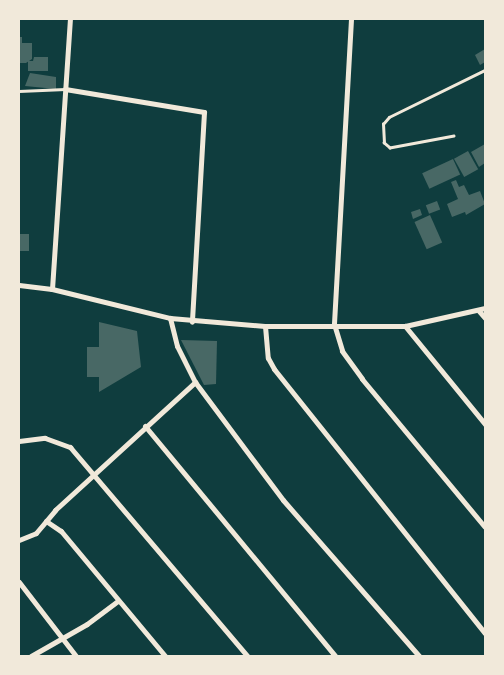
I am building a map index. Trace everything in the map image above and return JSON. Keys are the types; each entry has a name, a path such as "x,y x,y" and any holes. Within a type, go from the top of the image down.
{"street":[{"path":"52,290 70,19"},
{"path":"351,19 334,324 342,351 362,379 485,527"},
{"path":"65,89 204,112 192,322"},
{"path":"19,285 52,290 192,322 265,326 334,324 405,326 482,310 485,318"},
{"path":"170,318 177,346 195,382 283,500 419,656"},
{"path":"265,326 268,358 274,369 485,633"},
{"path":"405,326 485,424"},
{"path":"19,540 36,533 94,474 195,382"},
{"path":"146,426 335,656"},
{"path":"19,441 45,438 70,447 247,656"},
{"path":"46,521 61,531 117,601 165,656"},
{"path":"19,582 76,656"},
{"path":"30,656 62,639 117,601"}],"lane":[{"path":"454,136 390,148 384,143 383,124 389,117 485,70"},
{"path":"19,91 65,89"}],"building":[{"path":"19,37 22,37 22,43 32,43 32,59 26,63 19,63"},
{"path":"485,49 485,62 480,65 475,55"},
{"path":"34,57 48,57 48,71 28,71 28,61 33,61"},
{"path":"30,73 56,77 56,89 25,86"},
{"path":"485,144 485,163 479,167 471,152"},
{"path":"468,151 478,169 464,177 454,159"},
{"path":"453,159 460,174 429,189 422,173"},
{"path":"456,180 459,187 464,185 469,195 480,191 485,204 466,215 465,212 452,217 447,204 458,199 451,182"},
{"path":"437,201 440,209 429,214 426,205"},
{"path":"420,209 422,215 413,219 411,212"},
{"path":"430,215 442,242 427,249 414,222"},
{"path":"19,234 29,234 29,251 19,251"},
{"path":"99,322 137,331 141,367 99,392 99,377 87,377 87,347 99,347"},
{"path":"181,340 217,341 216,384 204,385"}]}
